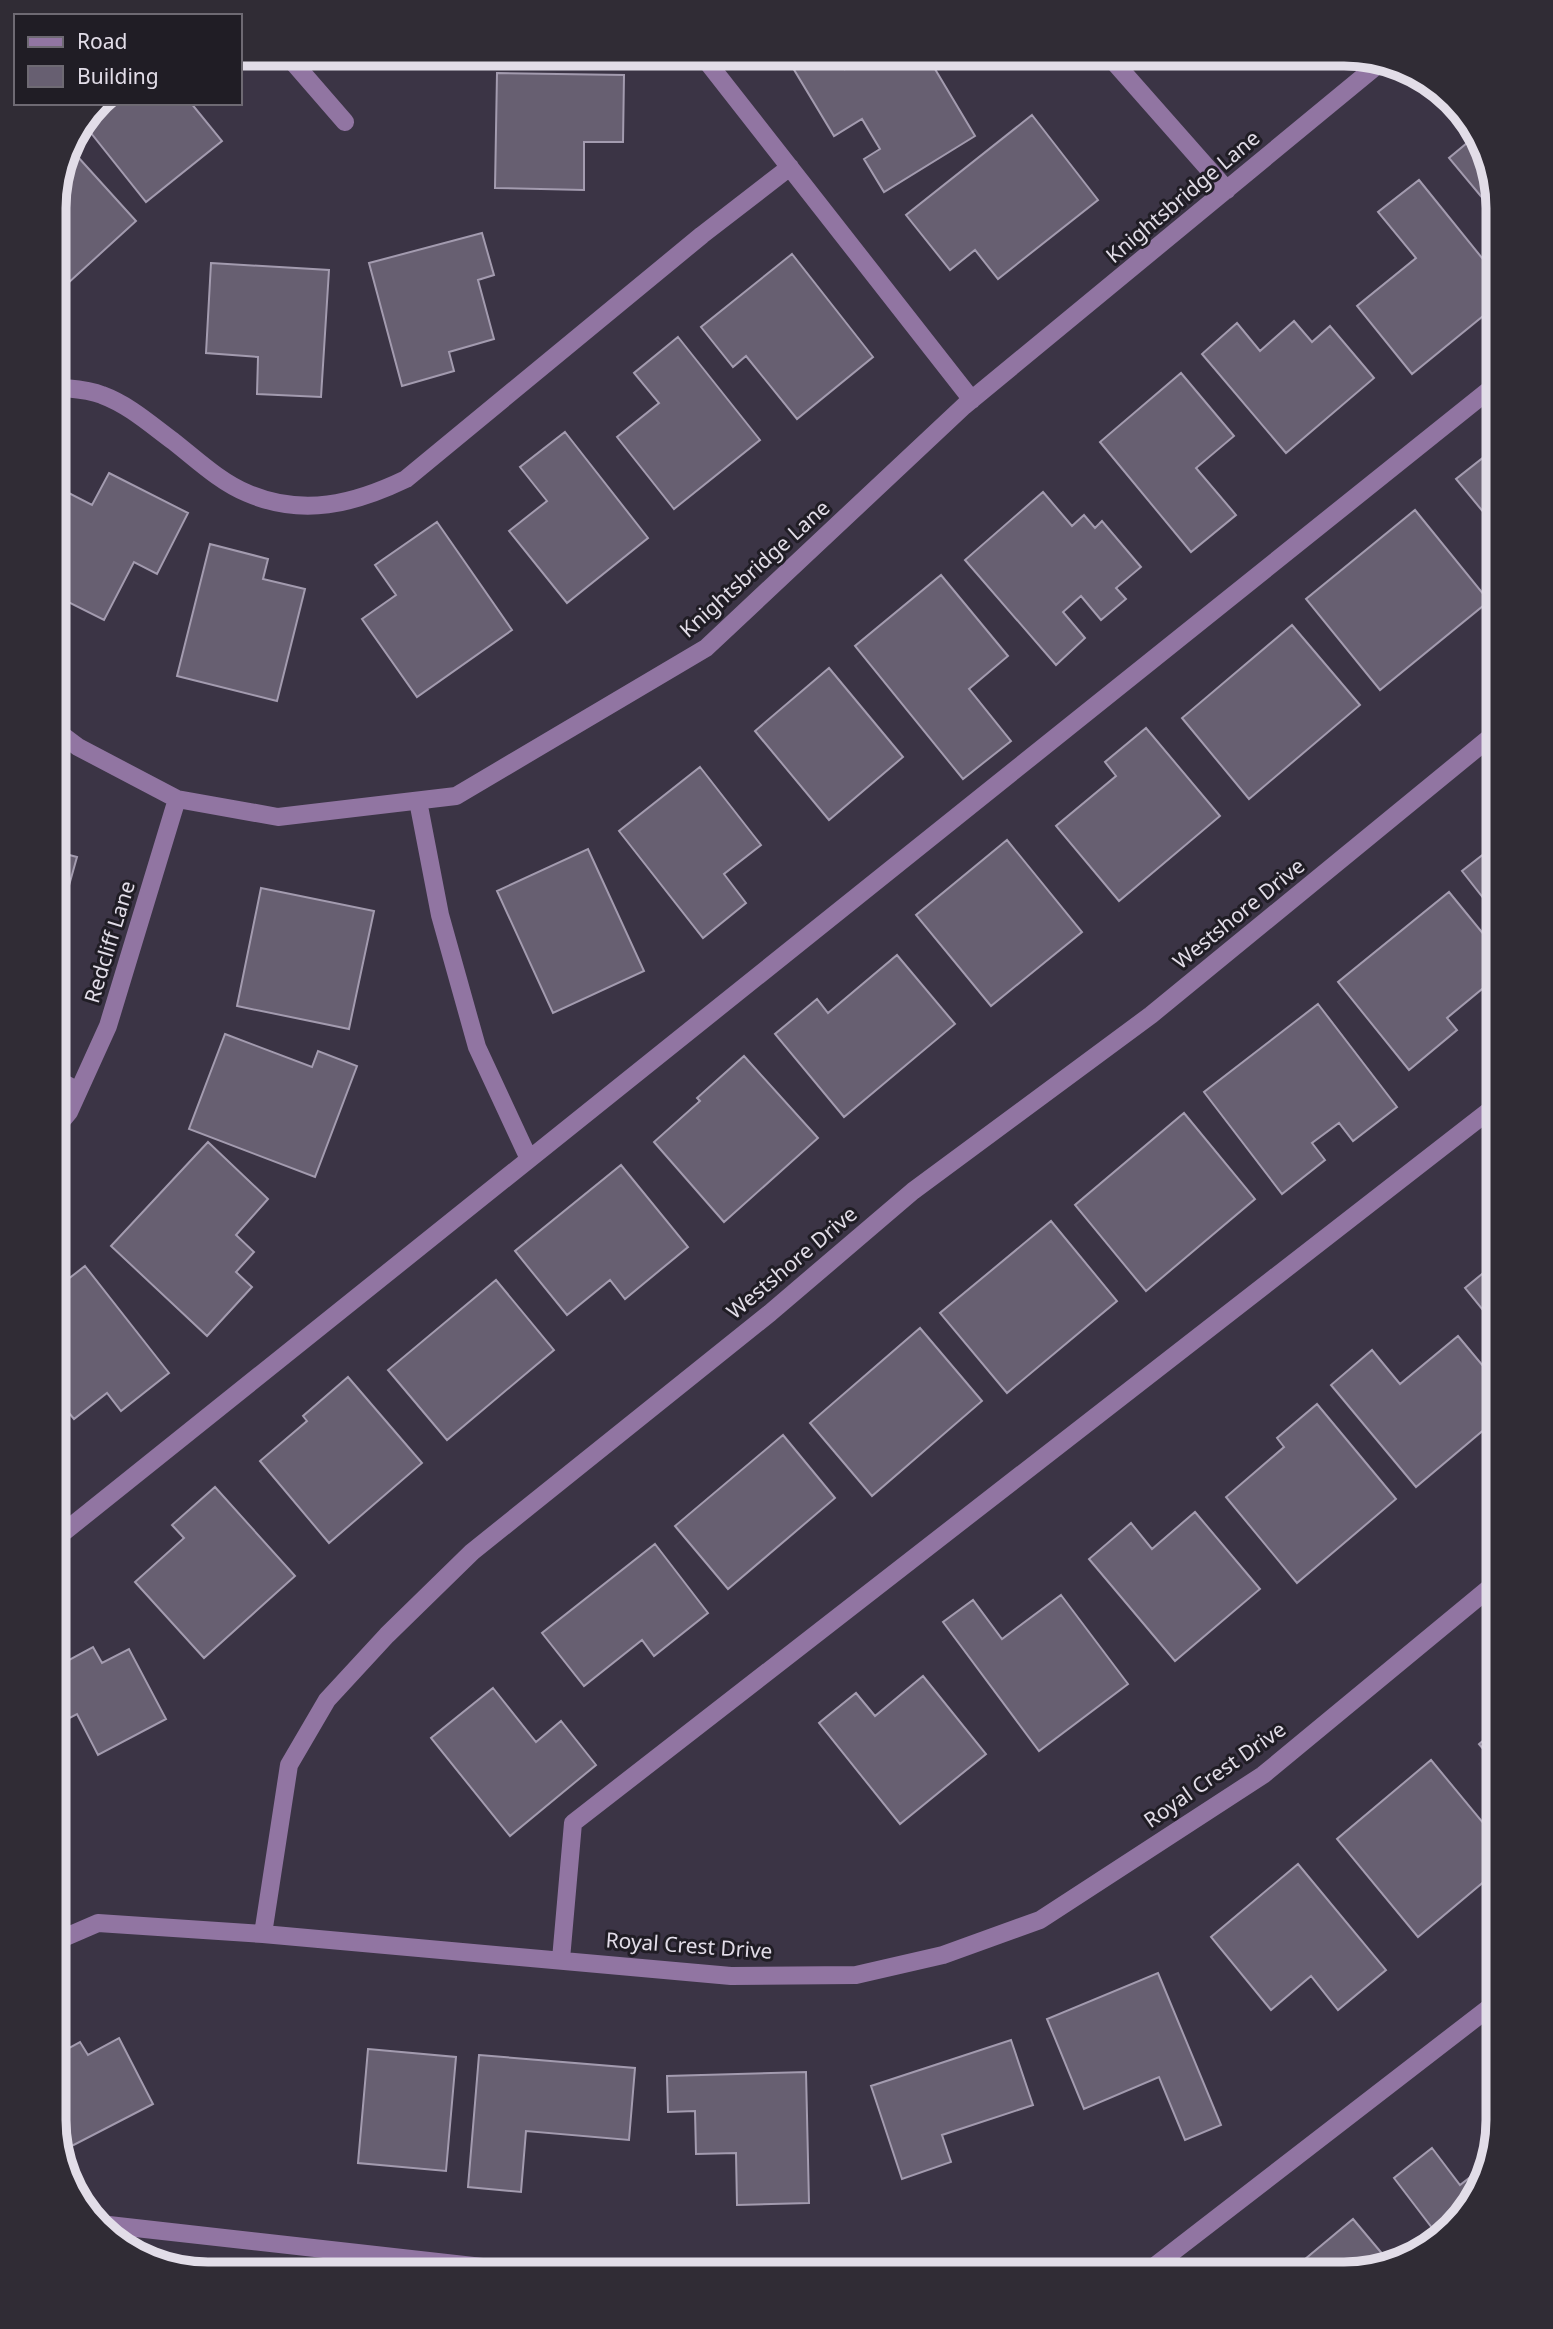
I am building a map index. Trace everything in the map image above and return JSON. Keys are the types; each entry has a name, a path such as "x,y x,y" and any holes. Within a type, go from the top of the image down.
{"street":[{"path":"296,66 345,122"},
{"path":"711,66 972,400"},
{"path":"1118,67 1227,190"},
{"name":"Knightsbridge Lane","path":"67,739 177,799 278,817 456,796 706,648 972,400 1372,70"},
{"path":"67,389 100,394 131,409 207,468 245,492 275,503 309,506 344,503 377,493 406,479 702,235 790,167"},
{"path":"66,1530 1486,392"},
{"name":"Westshore Drive","path":"263,1934 289,1765 327,1700 387,1634 472,1552 770,1314 913,1191 1151,1015 1486,741"},
{"name":"Redcliff Lane","path":"67,1115 108,1026 177,799"},
{"path":"418,801 440,915 477,1047 529,1159"},
{"path":"67,1085 78,1091"},
{"path":"561,1959 573,1824 1486,1112"},
{"name":"Royal Crest Drive","path":"66,1937 98,1923 263,1934 731,1976 856,1975 943,1955 1040,1920 1263,1775 1486,1591"},
{"path":"1160,2262 1486,2010"},
{"path":"113,2225 446,2262"}],"building":[{"path":"934,67 975,136 884,192 864,159 880,149 862,119 834,136 793,68"},
{"path":"497,73 624,75 623,142 584,142 584,190 495,188"},
{"path":"112,105 193,105 222,141 146,202 89,131"},
{"path":"1032,115 1098,200 998,279 975,250 950,270 906,215"},
{"path":"1469,141 1482,172 1486,202 1449,158"},
{"path":"77,155 136,221 67,284 67,199"},
{"path":"1419,180 1486,263 1486,314 1412,374 1357,306 1416,258 1378,212"},
{"path":"482,233 494,275 478,280 494,339 449,352 454,371 402,386 369,263"},
{"path":"792,254 873,357 797,419 746,356 733,367 701,327"},
{"path":"211,263 329,270 321,397 257,394 258,357 206,353"},
{"path":"1294,321 1312,342 1330,326 1374,378 1286,453 1202,354 1237,323 1260,351"},
{"path":"678,337 760,440 674,509 617,437 659,403 634,373"},
{"path":"1181,373 1234,436 1196,468 1236,515 1191,552 1100,442"},
{"path":"565,432 648,538 567,603 509,531 547,501 520,467"},
{"path":"1486,455 1486,515 1456,479"},
{"path":"109,473 188,513 157,574 134,562 104,620 67,601 67,492 92,505"},
{"path":"1043,492 1072,526 1084,515 1095,528 1102,521 1141,567 1116,588 1126,599 1101,620 1081,596 1063,612 1085,638 1056,665 965,560"},
{"path":"1415,510 1486,597 1486,603 1380,690 1306,599"},
{"path":"437,522 512,630 417,697 362,619 396,595 375,565"},
{"path":"210,544 268,559 263,579 305,589 277,701 177,676"},
{"path":"941,575 1008,656 969,689 1011,741 963,779 855,646"},
{"path":"1292,625 1360,705 1249,799 1182,718"},
{"path":"829,668 903,757 829,820 755,731"},
{"path":"1146,728 1220,816 1119,901 1056,826 1116,776 1105,762"},
{"path":"700,767 761,845 724,874 746,903 703,938 619,831"},
{"path":"1007,840 1082,932 991,1006 916,915"},
{"path":"588,849 644,971 553,1013 497,891"},
{"path":"1486,852 1486,901 1462,871"},
{"path":"67,854 77,857 67,894"},
{"path":"261,888 374,911 349,1029 237,1006"},
{"path":"1449,892 1486,937 1486,986 1447,1018 1457,1030 1409,1070 1338,982"},
{"path":"897,955 955,1024 844,1117 775,1034 817,999 828,1013"},
{"path":"1318,1004 1397,1107 1353,1141 1339,1123 1312,1143 1325,1160 1282,1194 1204,1092"},
{"path":"225,1034 312,1067 318,1051 357,1066 315,1177 189,1129"},
{"path":"744,1056 818,1138 724,1222 654,1142 700,1101 697,1098"},
{"path":"1184,1113 1255,1199 1146,1291 1075,1205"},
{"path":"208,1142 268,1199 236,1235 254,1252 236,1272 252,1287 207,1336 111,1246"},
{"path":"621,1165 688,1247 625,1299 610,1280 567,1315 515,1251"},
{"path":"1051,1221 1117,1301 1007,1393 940,1313"},
{"path":"85,1266 169,1373 121,1411 107,1393 74,1419 66,1410 66,1280"},
{"path":"1486,1271 1486,1314 1465,1288"},
{"path":"496,1280 554,1350 447,1440 388,1370"},
{"path":"920,1328 982,1401 872,1496 810,1423"},
{"path":"1458,1336 1486,1369 1486,1428 1416,1487 1331,1385 1372,1350 1400,1384"},
{"path":"348,1377 422,1463 329,1543 260,1461 307,1421 303,1416"},
{"path":"1317,1404 1396,1499 1297,1583 1226,1497 1284,1447 1277,1438"},
{"path":"783,1435 835,1498 728,1589 675,1526"},
{"path":"215,1487 295,1576 204,1658 135,1582 184,1538 172,1525"},
{"path":"1195,1512 1260,1589 1175,1661 1089,1559 1131,1523 1152,1549"},
{"path":"655,1544 708,1613 654,1656 642,1640 584,1686 542,1633"},
{"path":"1061,1595 1128,1684 1039,1751 943,1622 973,1600 1002,1639"},
{"path":"93,1647 102,1663 129,1649 166,1719 98,1755 77,1714 66,1720 66,1661"},
{"path":"923,1676 986,1754 900,1824 819,1723 856,1693 875,1716"},
{"path":"493,1688 536,1742 561,1721 596,1765 510,1836 431,1738"},
{"path":"1486,1738 1486,1752 1479,1744"},
{"path":"1431,1760 1486,1826 1486,1880 1418,1937 1337,1839"},
{"path":"1298,1864 1386,1970 1338,2010 1311,1976 1271,2010 1211,1937"},
{"path":"1158,1973 1221,2125 1185,2140 1159,2077 1084,2109 1047,2019"},
{"path":"119,2038 153,2104 69,2147 66,2120 66,2050 80,2042 88,2055"},
{"path":"1011,2040 1033,2105 942,2135 951,2162 902,2179 871,2086"},
{"path":"368,2049 456,2057 446,2171 358,2163"},
{"path":"479,2055 635,2068 629,2140 526,2131 521,2192 468,2187"},
{"path":"806,2072 809,2203 737,2205 736,2153 696,2154 695,2111 668,2112 667,2076"},
{"path":"1432,2148 1460,2185 1477,2172 1457,2207 1434,2230 1394,2178"},
{"path":"1353,2219 1385,2257 1363,2261 1302,2262"}]}
